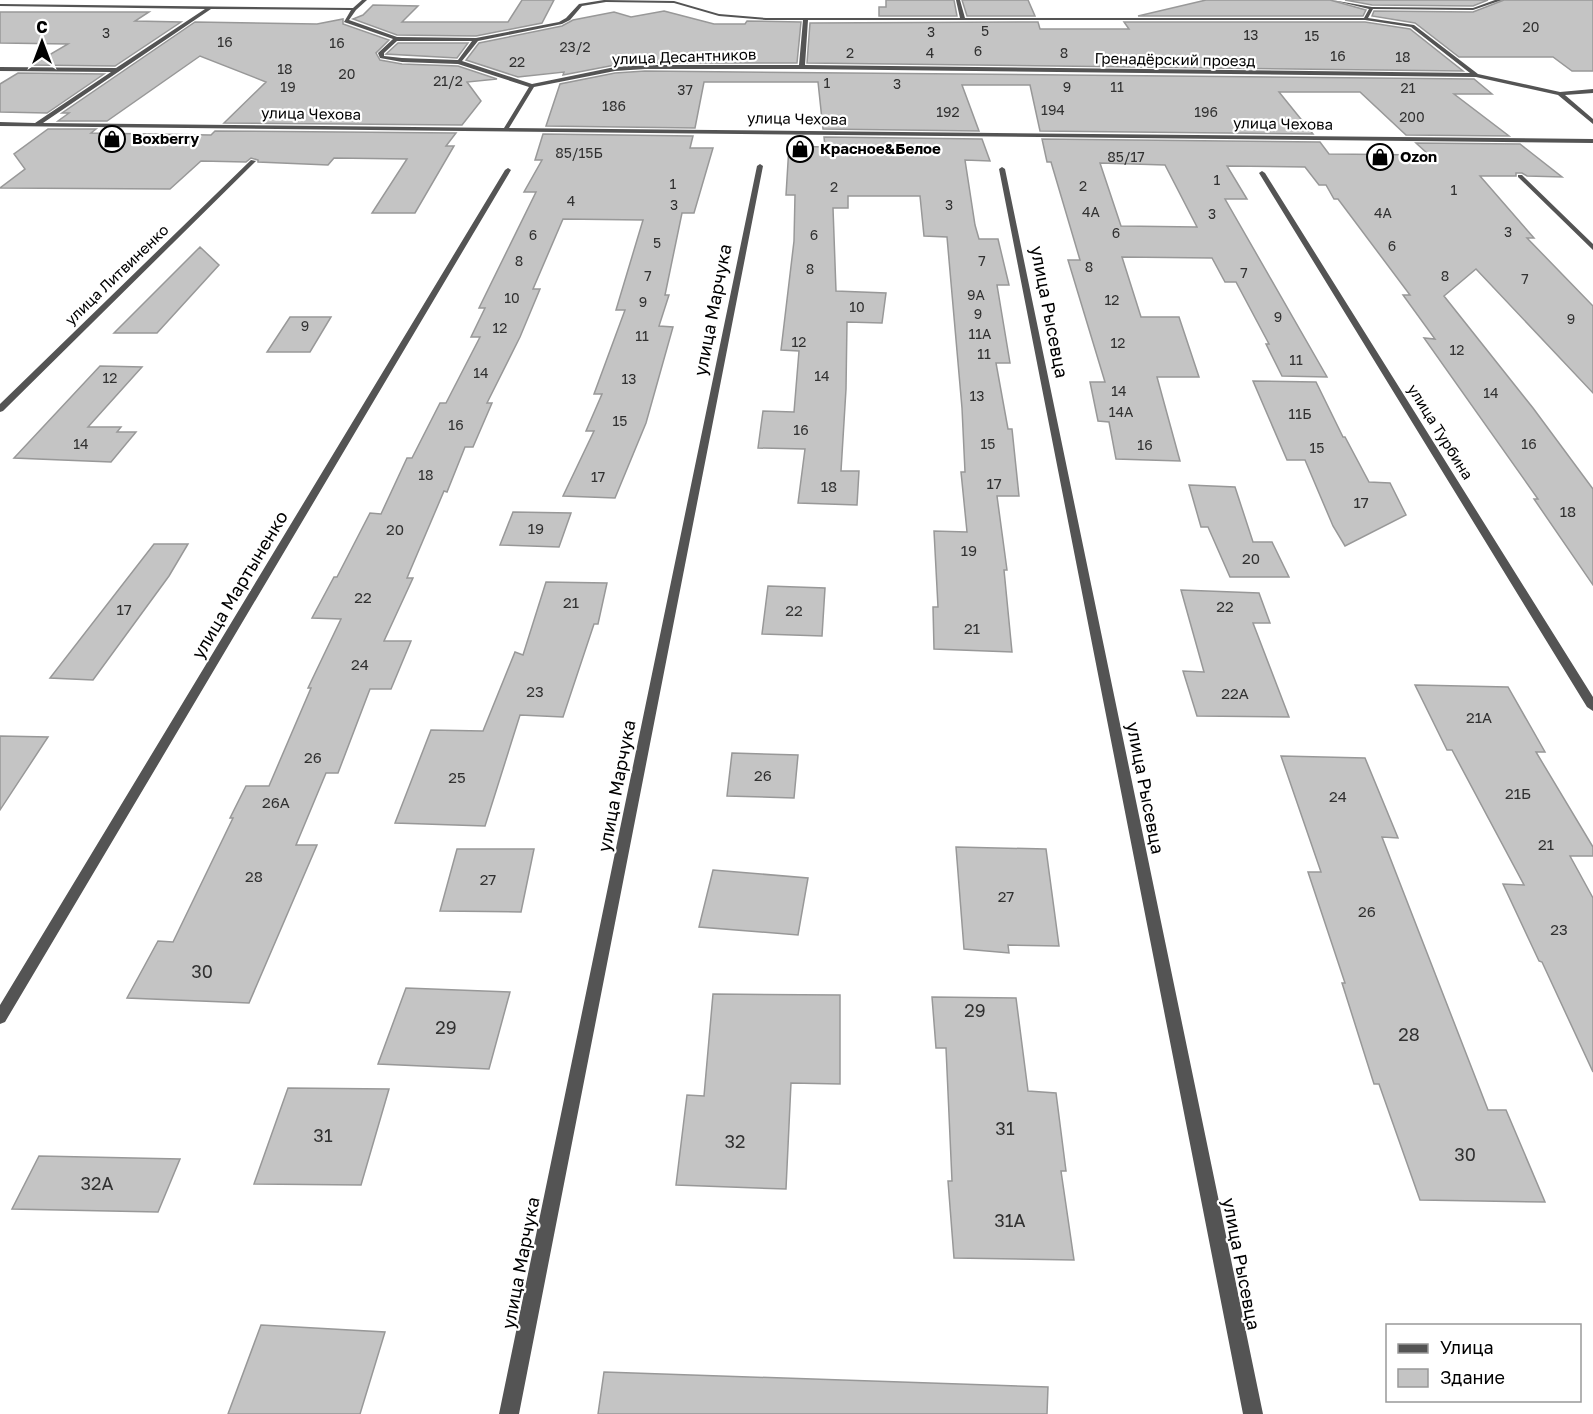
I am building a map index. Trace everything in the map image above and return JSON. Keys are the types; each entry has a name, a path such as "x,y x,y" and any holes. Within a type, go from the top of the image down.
{"street":[{"path":"37,124 222,0"},
{"path":"365,0 354,9 346,21 396,39 476,40 560,23 568,19 581,5 606,1 674,2 719,15 806,19 1365,19 1412,26 1476,75"},
{"path":"958,0 963,19"},
{"path":"1334,0 1372,8 1473,9 1500,0"},
{"path":"0,5 354,9"},
{"path":"1365,19 1372,8"},
{"path":"802,67 806,19"},
{"name":"улица Десантников","path":"396,39 381,53 382,57 459,62 532,86 615,69 802,67"},
{"path":"459,62 476,40"},
{"name":"Гренадёрский проезд","path":"802,67 1476,75 1560,94 1593,91"},
{"path":"0,69 118,70"},
{"path":"505,130 532,86"},
{"path":"1560,94 1593,122"},
{"name":"улица Чехова","path":"0,124 1593,141"},
{"name":"улица Литвиненко","path":"0,409 254,161"},
{"name":"улица Марчука","path":"509,1414 760,166"},
{"name":"улица Рысевца","path":"1002,169 1253,1414"},
{"name":"улица Мартыненко","path":"0,1018 508,170"},
{"name":"улица Турбина","path":"1262,173 1593,707"},
{"path":"1520,176 1593,248"}],"building":[{"path":"522,0 554,0 542,23 476,36 397,35 353,19 363,15 373,5 418,6 402,22 508,22"},
{"path":"886,0 954,0 957,16 879,16 879,7 886,7"},
{"path":"962,0 1028,0 1035,16 967,16"},
{"path":"1206,0 1330,0 1366,10 1363,16 1138,16"},
{"path":"1345,0 1488,0 1473,6 1372,5"},
{"path":"1504,0 1593,0 1593,71 1572,71 1553,57 1459,57 1415,23 1372,16 1374,11 1473,12"},
{"path":"664,11 714,24 745,24 747,21 801,22 797,63 645,63 615,65 563,75 564,72 518,77 466,60 479,43 562,26 573,20 614,12 631,17"},
{"path":"0,12 149,12 135,21 181,22 115,66 32,65 68,44 0,43"},
{"path":"343,19 343,24 389,40 376,53 380,60 402,64 458,66 497,79 467,82 481,101 462,125 224,123 266,82 200,56 107,121 58,121 69,113 62,113 195,22 317,24"},
{"path":"1038,22 1040,29 1129,29 1124,22 1365,22 1410,29 1463,71 807,63 810,23"},
{"path":"398,43 468,43 457,58 386,54"},
{"path":"645,71 1474,79 1492,94 1454,94 1509,136 1406,135 1360,92 1279,92 1313,134 1040,131 1030,85 962,85 979,131 823,129 818,82 704,82 695,128 546,126 560,84 615,73"},
{"path":"18,73 104,74 47,113 0,112 0,84"},
{"path":"48,129 96,129 91,133 211,135 215,131 456,133 446,146 454,146 415,213 372,213 407,159 334,158 328,165 258,162 251,158 246,162 201,161 170,189 0,188 25,169 14,154"},
{"path":"543,134 693,136 690,148 713,148 694,213 682,213 665,295 669,295 659,326 673,327 646,423 615,498 563,496 594,431 586,431 602,394 594,394 625,310 616,310 643,220 563,219 533,289 540,289 520,337 487,403 492,403 473,447 465,447 447,492 444,491 407,578 413,578 384,641 411,641 391,689 370,689 338,773 326,773 296,845 317,845 249,1003 127,998 158,941 173,942 246,786 269,786 311,688 308,688 341,619 312,618 334,577 337,577 370,513 381,514 407,458 412,458 440,403 446,403 480,337 471,337 485,308 479,308 536,192 524,192 542,160 535,160"},
{"path":"824,137 982,139 990,161 965,160 975,225 979,239 998,239 1009,285 997,285 1010,363 996,363 1008,429 1012,429 1019,496 997,496 1007,570 1004,570 1012,652 934,649 933,607 938,607 934,531 967,532 961,472 965,472 962,408 947,237 924,236 920,196 848,196 848,208 833,208 836,291 886,293 882,323 847,322 841,471 859,471 857,505 798,503 805,449 758,448 763,411 794,412 799,351 781,350 794,241 795,195 786,195 789,146 825,147"},
{"path":"1042,139 1320,142 1329,154 1429,155 1416,143 1520,144 1562,177 1527,176 1522,173 1516,173 1516,176 1480,176 1534,238 1527,238 1593,306 1593,393 1476,269 1444,296 1533,408 1593,489 1593,585 1534,499 1538,499 1424,338 1435,339 1403,295 1410,295 1338,199 1334,199 1326,185 1319,185 1305,167 1227,166 1247,199 1225,199 1327,377 1282,376 1266,344 1269,344 1236,282 1225,282 1212,258 1122,257 1141,317 1179,317 1199,377 1157,377 1180,461 1116,459 1109,422 1098,421 1090,382 1105,382 1068,260 1080,260 1051,162 1047,162","holes":["1100,163 1165,165 1197,227 1121,226"]},
{"path":"200,247 219,265 157,333 114,333"},
{"path":"290,317 331,317 310,352 267,352"},
{"path":"100,366 142,367 88,427 121,427 117,432 136,432 111,462 14,458"},
{"path":"1253,381 1316,382 1343,437 1369,482 1390,483 1406,515 1345,546 1333,526 1305,460 1287,460"},
{"path":"1189,485 1235,487 1253,542 1272,542 1289,577 1230,577 1208,527 1201,527"},
{"path":"513,512 571,513 559,547 500,545"},
{"path":"154,544 188,544 169,576 93,680 50,678"},
{"path":"546,582 607,583 598,624 594,624 563,717 520,715 485,826 395,823 431,730 483,731 515,652 523,655"},
{"path":"768,586 825,588 822,636 762,634"},
{"path":"1181,590 1259,593 1270,623 1253,623 1289,717 1197,716 1183,671 1204,672"},
{"path":"1415,685 1508,687 1545,752 1536,752 1593,847 1593,856 1570,856 1593,898 1593,1072 1503,884 1524,885 1452,750 1447,750"},
{"path":"0,736 48,737 0,810"},
{"path":"732,753 798,755 794,798 727,796"},
{"path":"1281,756 1365,758 1398,838 1382,837 1488,1110 1506,1110 1545,1202 1420,1200 1379,1084 1374,1084 1342,983 1345,983 1308,872 1321,872"},
{"path":"956,847 1046,849 1059,946 1008,945 1009,953 964,949"},
{"path":"457,849 534,849 521,912 440,911"},
{"path":"713,870 808,878 798,935 699,927"},
{"path":"406,988 510,992 489,1069 378,1064"},
{"path":"713,994 840,995 840,1084 791,1083 786,1189 676,1185 687,1095 704,1096"},
{"path":"932,997 1016,998 1028,1091 1056,1093 1066,1171 1061,1171 1074,1260 954,1258 948,1181 952,1181 946,1048 936,1048"},
{"path":"288,1088 389,1089 361,1185 254,1184"},
{"path":"39,1156 180,1159 158,1212 12,1209"},
{"path":"261,1325 385,1332 360,1414 228,1414"},
{"path":"604,1372 1048,1387 1047,1414 598,1414"}],"place":[{"name":"Boxberry","path":"112,139"},
{"name":"Красное&Белое","path":"800,149"},
{"name":"Ozon","path":"1380,157"}]}
